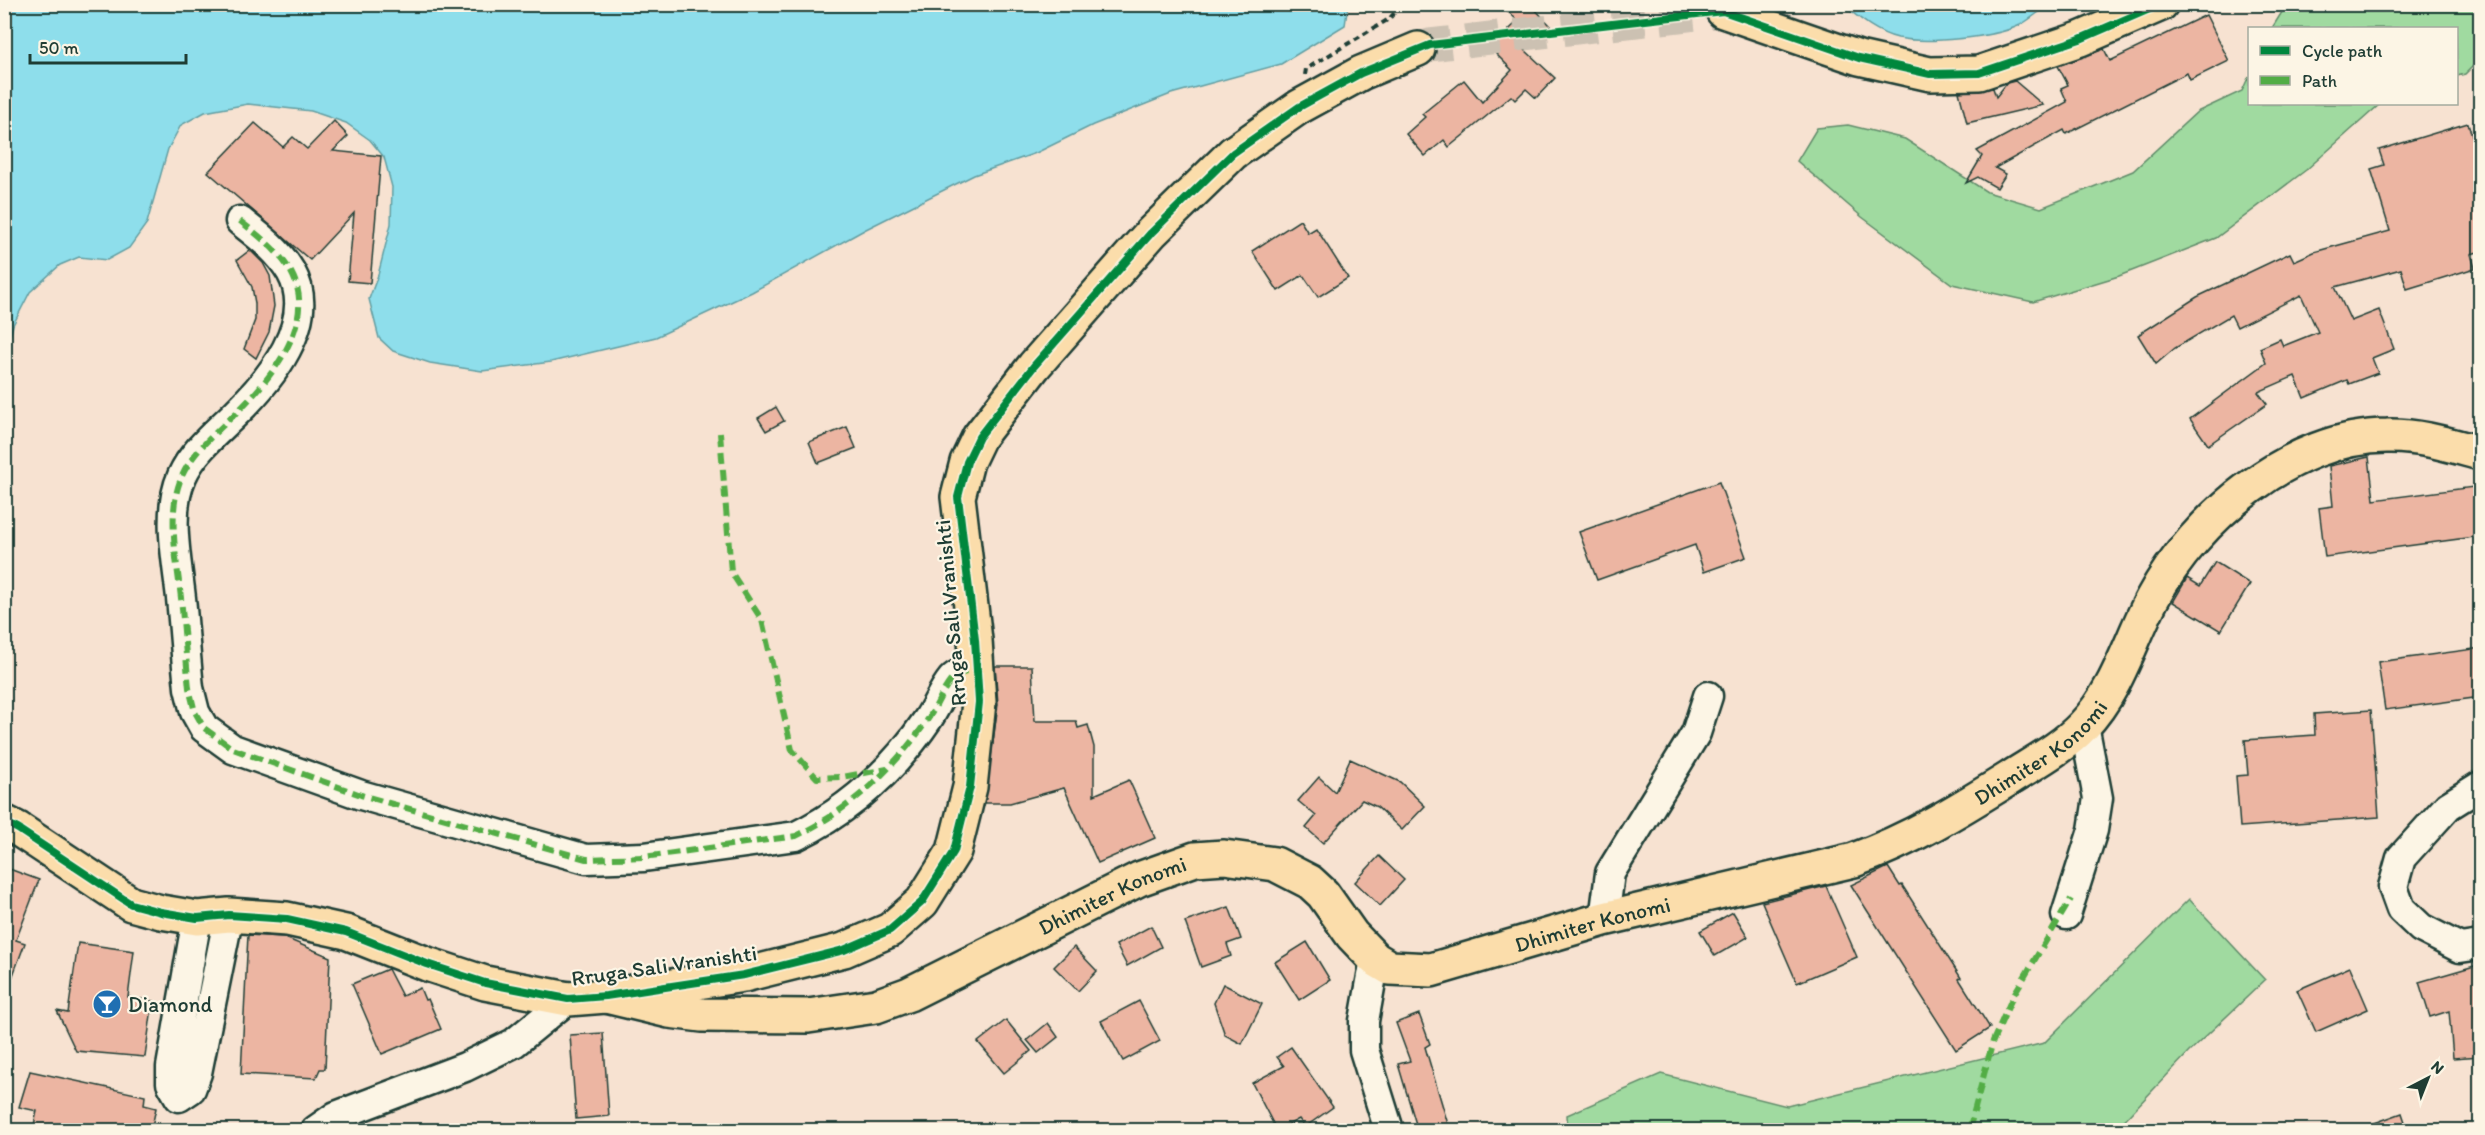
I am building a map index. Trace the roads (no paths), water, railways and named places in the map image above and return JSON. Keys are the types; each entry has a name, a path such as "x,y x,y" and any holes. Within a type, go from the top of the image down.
{"main road":[{"path":"1723,11 1859,58 1930,74 1979,73 2080,39 2161,4"},
{"name":"Rruga Sali Vranishti","path":"4,822 131,904 161,912 287,920 346,932 427,964 485,983 568,999 606,996 744,975 844,950 891,930 922,902 954,851 970,787 979,702 958,497 967,462 979,437 1034,366 1151,233 1233,153 1299,107 1360,73 1418,49"},
{"name":"Dhimiter Konomi","path":"606,996 669,1011 702,1015 808,1016 876,1006 909,994 1138,879 1195,859 1251,859 1275,864 1310,882 1340,914 1352,936 1375,959 1390,968 1431,970 1604,919 1854,860 1893,846 1931,826 2064,744 2085,725 2101,703 2152,599 2171,567 2214,518 2275,471 2316,448 2367,437 2416,438 2481,453"}],"street":[{"path":"240,220 281,256 298,287 299,311 289,342 275,370 254,395 198,451 182,476 174,533 189,688 195,712 204,728 233,749 361,795 586,859 644,857 796,836 819,825 843,810 888,769 928,719 953,678 963,672 977,670"},
{"path":"1604,919 1610,873 1696,733 1708,696"},
{"path":"2066,915 2093,830 2098,798 2085,725"},
{"path":"2481,786 2448,806 2401,858 2393,887 2402,909 2421,928 2460,948 2481,945"},
{"path":"213,916 197,1073 191,1089 178,1097 171,1083 171,1067 213,916"},
{"path":"1375,959 1364,1021 1364,1050 1389,1131"},
{"path":"316,1131 336,1116 465,1067 514,1043 568,999"}],"water":[{"path":"5,4 1348,5 1345,25 1281,64 1171,94 1093,125 1036,153 974,175 866,229 752,292 656,337 551,362 482,371 430,363 393,351 379,338 369,299 378,275 391,224 392,187 384,157 370,140 346,123 311,111 248,104 205,112 181,125 168,149 147,223 129,248 107,260 79,257 60,265 30,292 13,325 5,357"},
{"path":"1843,5 2049,5 2022,24 1992,34 1941,40 1910,40 1883,33"}],"tunnel":[{"path":"1418,49 1430,45 1723,11"}],"place":[{"name":"Diamond","path":"107,1004"}]}
